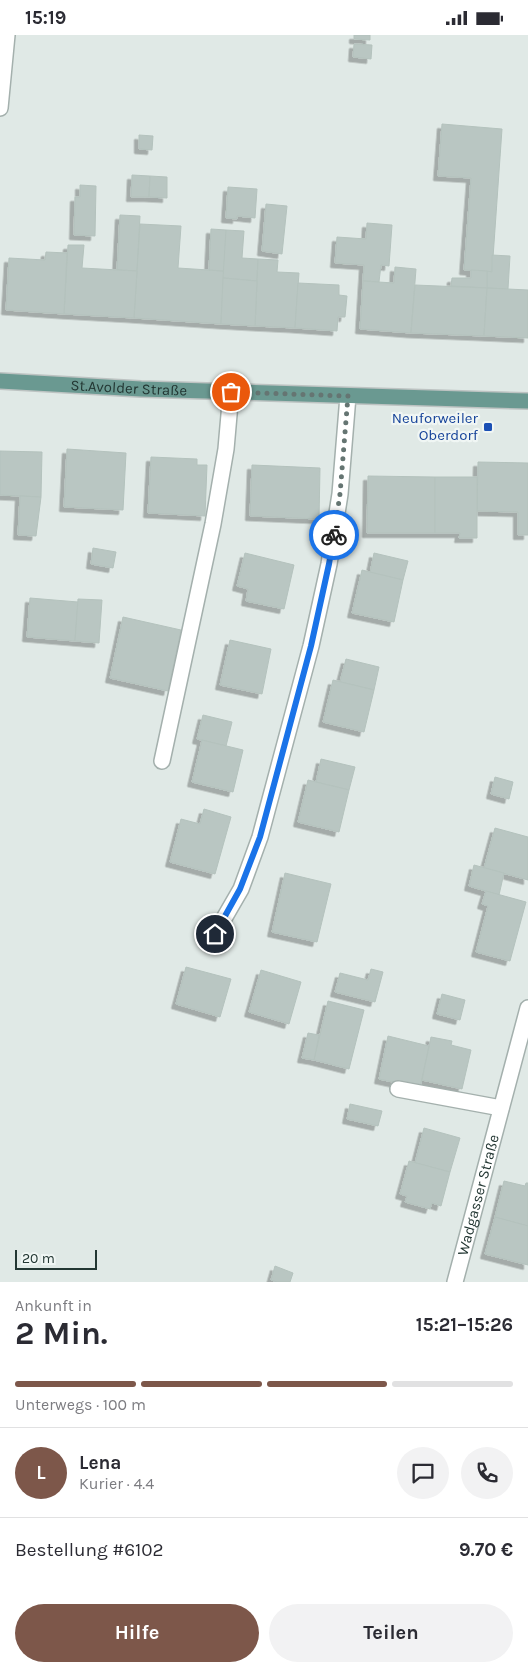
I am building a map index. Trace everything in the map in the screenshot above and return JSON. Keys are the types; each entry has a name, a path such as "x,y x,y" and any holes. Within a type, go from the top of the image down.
{"main road":[{"name":"St.Avolder Straße","path":"0,381 141,389 528,401"}],"street":[{"path":"0,108 7,35"},
{"path":"162,761 214,524 226,449 231,392"},
{"path":"215,934 240,889 260,837 311,646 329,564 340,494 348,396"},
{"name":"Wadgasser Straße","path":"455,1282 528,1011"},
{"path":"398,1089 501,1108"}],"building":[{"path":"354,35 370,35 370,40 354,39"},
{"path":"354,44 372,45 371,59 353,57"},
{"path":"442,124 502,129 492,272 464,270 471,178 438,176"},
{"path":"139,135 153,136 152,150 139,149"},
{"path":"132,175 150,176 149,197 131,197"},
{"path":"150,176 167,177 167,198 149,197"},
{"path":"80,185 96,186 95,236 74,235 75,197 80,197"},
{"path":"228,187 257,189 255,218 237,216 237,219 226,218"},
{"path":"266,204 287,206 282,254 262,251"},
{"path":"120,215 140,216 137,271 117,270"},
{"path":"367,223 392,225 389,266 381,265 379,282 363,281 364,265 335,263 337,237 366,239"},
{"path":"140,224 181,226 178,268 224,271 221,324 134,318"},
{"path":"211,229 226,230 224,271 209,270"},
{"path":"226,230 244,231 242,258 258,259 257,281 223,278"},
{"path":"68,245 84,245 82,268 137,271 134,318 64,314"},
{"path":"46,252 67,253 64,314 6,310 9,258 45,260"},
{"path":"492,255 510,256 508,289 487,288 487,271 492,272"},
{"path":"258,259 278,260 277,272 299,273 295,328 255,326"},
{"path":"395,267 416,269 411,333 360,329 363,281 394,283"},
{"path":"471,270 487,271 487,288 451,286 452,278 471,278"},
{"path":"223,278 257,281 255,326 221,324"},
{"path":"298,283 339,285 339,295 347,296 345,317 338,317 337,331 295,328"},
{"path":"415,285 487,288 484,336 411,333"},
{"path":"487,288 528,290 528,338 484,336"},
{"path":"67,449 126,453 123,510 64,507"},
{"path":"0,451 42,452 41,497 0,495"},
{"path":"151,457 197,459 197,465 207,465 205,516 148,513"},
{"path":"478,462 528,463 528,535 518,535 518,512 477,511"},
{"path":"252,465 320,468 319,519 250,516"},
{"path":"368,476 435,477 435,533 367,533"},
{"path":"435,477 477,477 477,538 459,538 460,533 435,533"},
{"path":"20,496 41,497 36,536 18,535"},
{"path":"93,548 116,552 113,568 91,564"},
{"path":"245,553 294,565 284,609 246,601 248,589 237,586"},
{"path":"374,553 408,561 403,580 370,573"},
{"path":"362,570 403,580 394,622 352,613"},
{"path":"30,598 78,602 75,641 27,637"},
{"path":"78,599 102,600 99,643 75,641"},
{"path":"123,617 181,630 168,691 110,678"},
{"path":"230,640 271,649 262,694 220,685"},
{"path":"346,659 379,667 374,690 340,682"},
{"path":"333,680 374,690 364,732 323,722"},
{"path":"203,715 232,722 226,746 197,739"},
{"path":"202,740 243,750 233,792 192,782"},
{"path":"321,759 355,767 349,790 316,782"},
{"path":"495,777 513,782 509,799 491,794"},
{"path":"308,780 349,790 339,832 298,822"},
{"path":"204,809 231,817 215,874 170,862 181,819 200,824"},
{"path":"495,828 528,837 528,880 484,868"},
{"path":"474,865 504,873 499,895 469,886"},
{"path":"285,873 331,884 317,942 272,932"},
{"path":"486,891 526,902 510,961 476,952 488,906 482,904"},
{"path":"186,967 231,979 220,1017 176,1004"},
{"path":"371,969 383,972 375,1002 335,992 340,973 368,980"},
{"path":"261,970 301,982 289,1024 249,1012"},
{"path":"442,994 465,1000 460,1020 437,1014"},
{"path":"328,1001 364,1010 349,1069 314,1060"},
{"path":"308,1033 319,1035 314,1060 302,1058"},
{"path":"388,1036 429,1046 420,1088 379,1079"},
{"path":"431,1037 452,1041 451,1045 471,1050 462,1089 422,1080"},
{"path":"350,1104 382,1111 378,1126 347,1119"},
{"path":"424,1128 460,1138 450,1172 415,1163"},
{"path":"409,1161 450,1172 441,1206 432,1203 430,1209 405,1202 407,1196 400,1194"},
{"path":"504,1181 525,1186 528,1183 528,1226 495,1217"},
{"path":"495,1217 528,1226 528,1265 485,1254"},
{"path":"275,1266 293,1273 290,1282 271,1280"}],"way so far":[{"path":"231,392 348,396 340,494 334,535"}],"place":[{"name":"Neuforweiler Oberdorf","path":"488,427"}],"route":[{"path":"215,934 240,889 260,837 311,646 334,535"}]}
